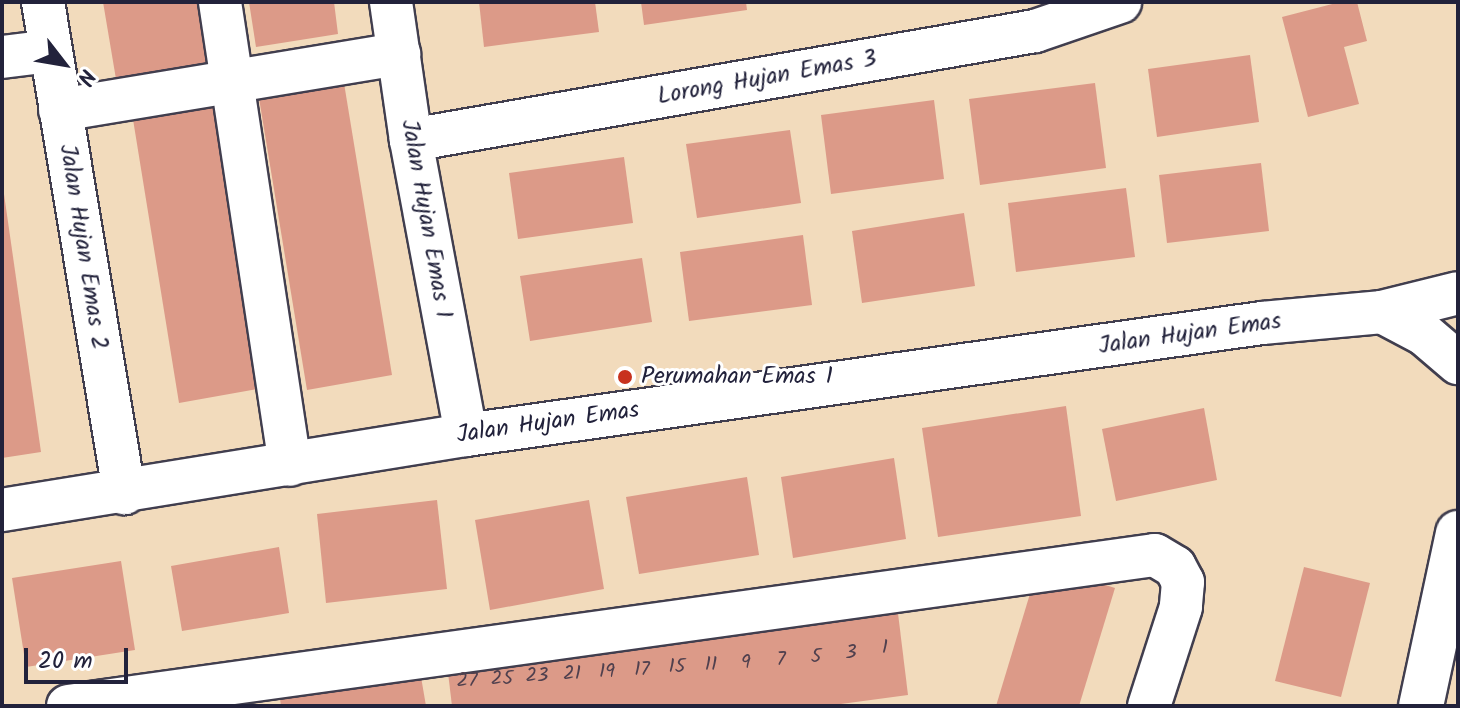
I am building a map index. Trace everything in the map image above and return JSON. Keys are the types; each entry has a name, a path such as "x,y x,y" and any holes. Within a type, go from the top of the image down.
{"main road":[{"path":"1421,706 1458,533"}],"street":[{"name":"Jalan Hujan Emas 2","path":"43,2 124,493"},
{"path":"220,2 290,465"},
{"name":"Jalan Hujan Emas 1","path":"391,2 411,140 466,435"},
{"name":"Lorong Hujan Emas 3","path":"411,140 1035,31 1120,2"},
{"path":"2,57 51,51"},
{"path":"60,110 399,54"},
{"name":"Jalan Hujan Emas","path":"2,510 124,493 466,435 1262,323 1382,312 1458,293"},
{"path":"1382,312 1424,334 1458,363"},
{"path":"68,706 1155,555 1175,567 1183,582 1181,607 1149,706"}],"building":[{"path":"103,2 207,2 218,67 117,85"},
{"path":"249,2 334,2 338,34 256,47"},
{"path":"479,2 595,2 599,32 484,47"},
{"path":"641,2 746,2 747,10 644,25"},
{"path":"1340,2 1357,2 1367,41 1344,47 1359,104 1308,117 1282,17"},
{"path":"1250,55 1259,122 1157,137 1148,69"},
{"path":"342,71 392,375 307,390 257,86"},
{"path":"1095,83 1106,168 980,185 969,99"},
{"path":"219,92 268,387 179,403 131,107"},
{"path":"934,100 944,179 831,194 821,115"},
{"path":"790,130 801,203 697,218 686,144"},
{"path":"624,157 633,223 518,239 509,173"},
{"path":"1261,163 1269,231 1167,243 1159,175"},
{"path":"1126,188 1135,257 1016,272 1008,203"},
{"path":"2,195 41,452 2,458"},
{"path":"964,213 975,286 862,303 852,231"},
{"path":"803,235 812,305 689,321 680,252"},
{"path":"642,258 652,322 530,341 520,276"},
{"path":"1066,406 1081,516 938,537 922,428"},
{"path":"1204,408 1217,480 1116,501 1102,429"},
{"path":"894,458 906,539 793,558 781,477"},
{"path":"747,477 759,555 639,574 626,497"},
{"path":"437,500 447,589 326,603 317,514"},
{"path":"589,500 604,589 490,610 475,520"},
{"path":"279,547 289,613 182,631 171,566"},
{"path":"121,561 135,650 26,667 12,578"},
{"path":"1039,564 1115,588 1079,706 996,706"},
{"path":"1304,567 1370,583 1341,697 1275,681"},
{"path":"896,597 908,695 826,706 452,706 446,656"},
{"path":"420,671 426,706 281,706 279,692"}],"place":[{"name":"Perumahan Emas 1","path":"625,377"}]}
